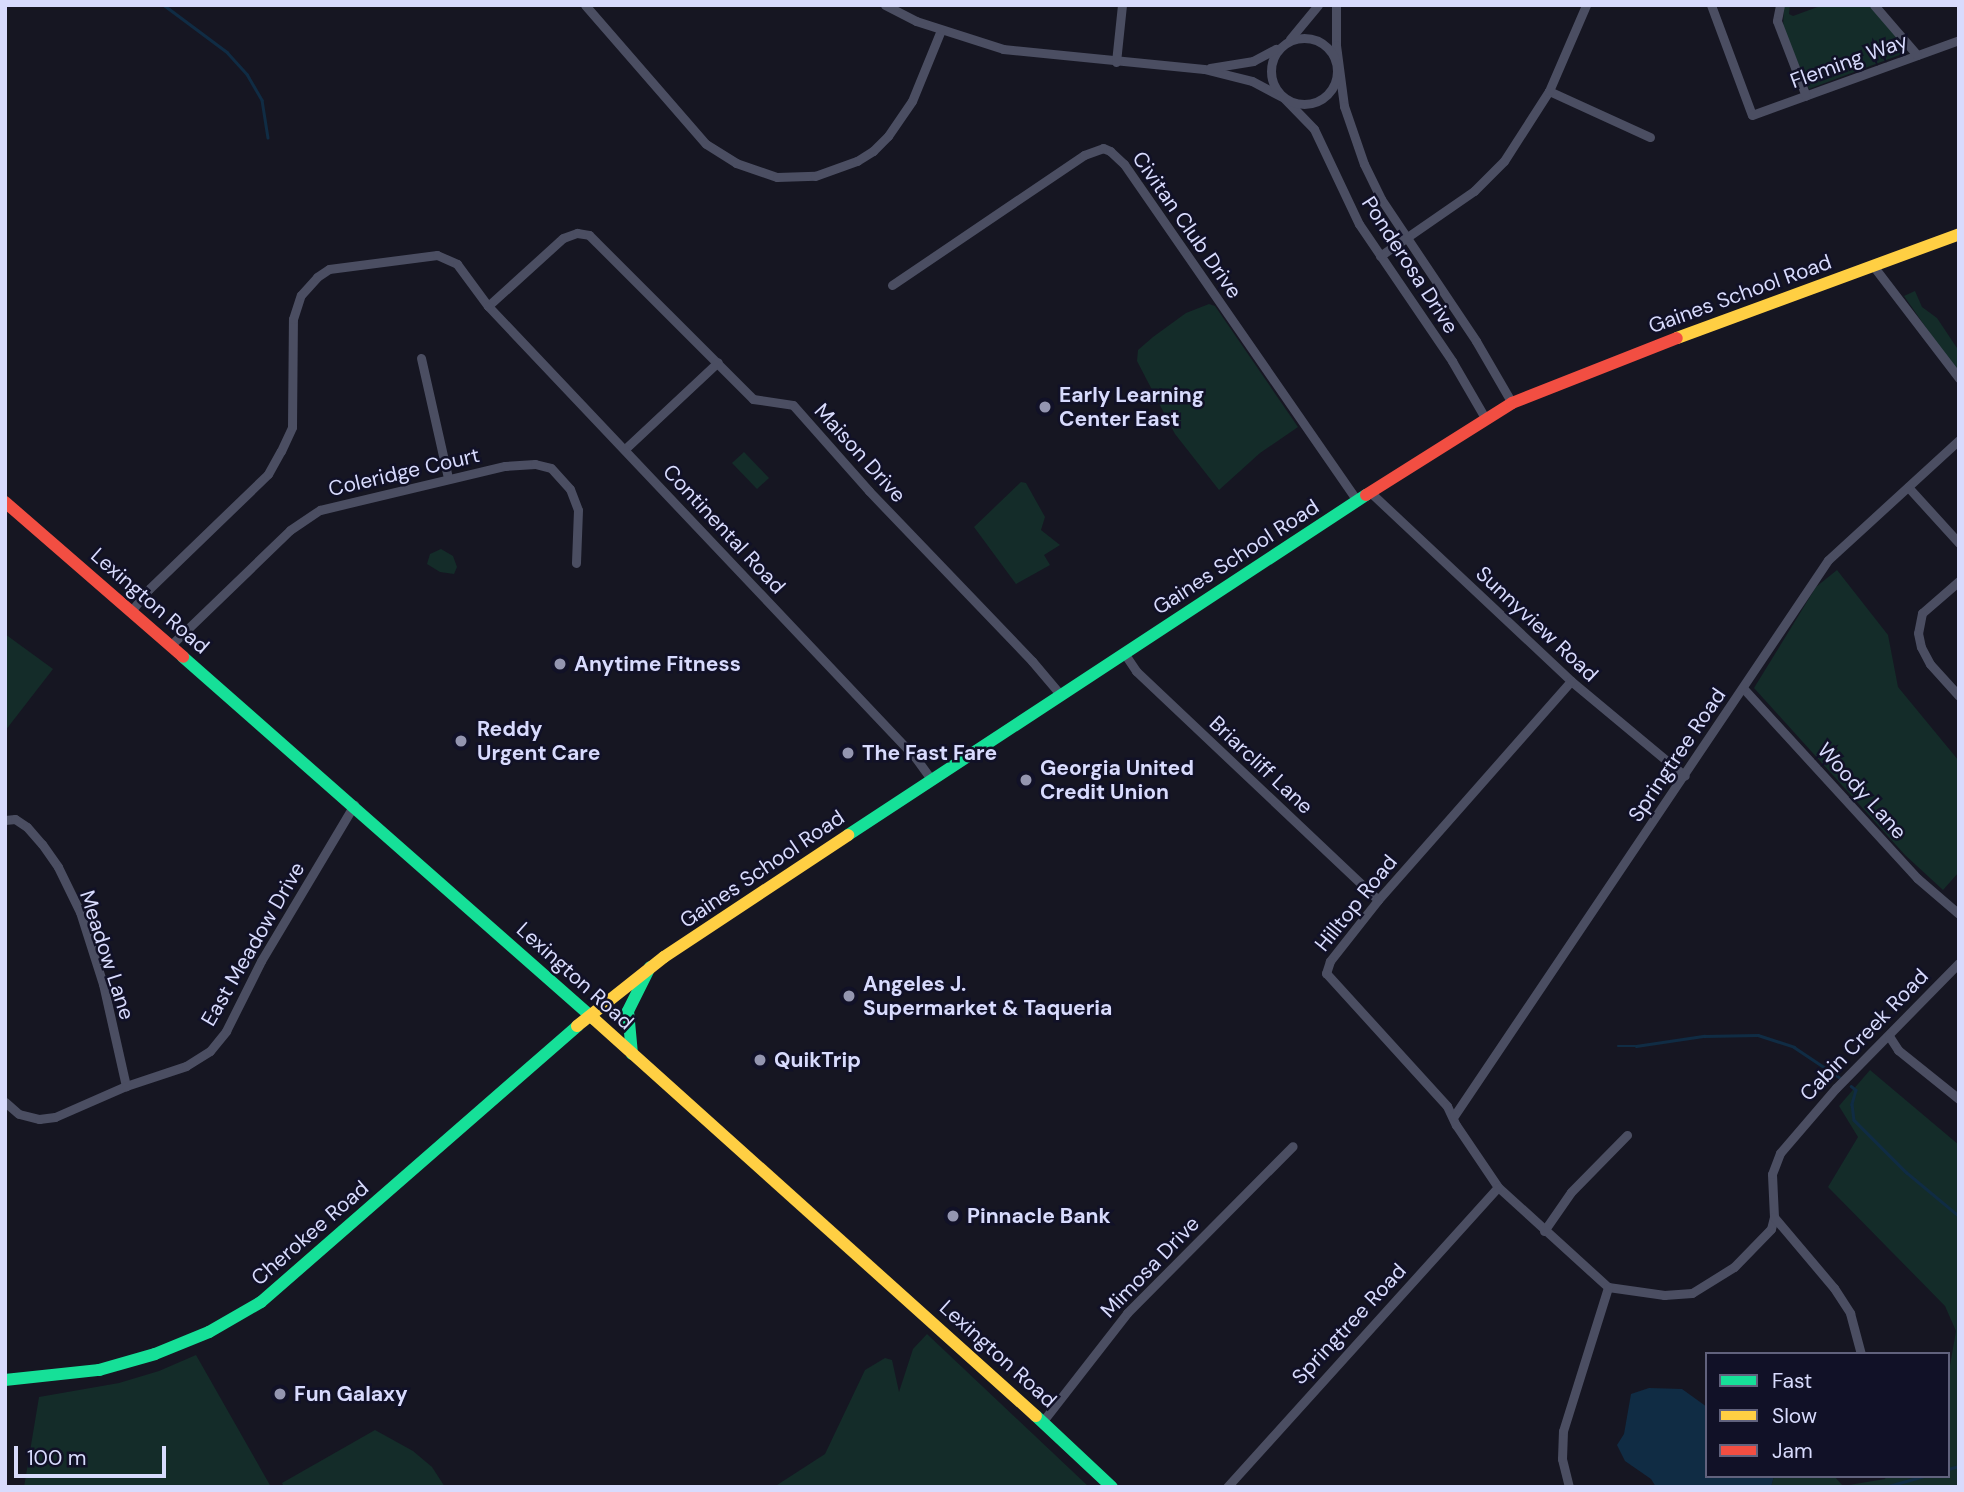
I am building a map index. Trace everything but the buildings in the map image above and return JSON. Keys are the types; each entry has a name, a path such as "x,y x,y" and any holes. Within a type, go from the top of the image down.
{"main road":[{"name":"Gaines School Road","path":"589,1015 650,967 931,779 1485,418 1512,403 1601,366 1959,234"},
{"name":"Lexington Road","path":"5,502 354,805 1043,1421 1112,1487"},
{"path":"632,1054 628,1011 650,967"},
{"name":"Cherokee Road","path":"5,1380 99,1370 155,1354 209,1332 261,1301 589,1015"}],"street":[{"path":"585,5 706,144 736,163 777,177 815,176 857,161 873,151 888,136 912,101 941,30"},
{"name":"Ponderosa Drive","path":"885,5 941,30 1014,51 1204,69 1252,81 1284,98 1314,129 1348,204 1452,361 1485,418"},
{"path":"1116,62 1122,5"},
{"path":"1318,5 1273,58 1271,69 1272,80 1284,98 1305,104 1326,97 1333,89 1338,67 1336,5"},
{"path":"1380,256 1491,176 1519,143 1549,91 1586,5"},
{"name":"Fleming Way","path":"1711,5 1752,115 1959,40"},
{"path":"1780,5 1777,20 1806,96"},
{"path":"1874,5 1917,55"},
{"path":"1285,44 1298,38 1320,41 1335,57 1338,67"},
{"name":"Ponderosa Drive","path":"1204,69 1253,61 1285,44"},
{"name":"Ponderosa Drive","path":"1338,67 1355,142 1381,199 1476,341 1512,403"},
{"path":"1549,91 1650,137"},
{"name":"Civitan Club Drive","path":"892,285 1084,155 1103,148 1110,151 1124,164 1357,500"},
{"name":"Maison Drive","path":"488,306 563,238 577,233 589,235 753,400 793,405 869,491 1032,661 1060,694"},
{"name":"Continental Road","path":"132,610 149,589 268,474 281,451 292,427 294,309 317,277 329,270 437,255 457,264 488,306 871,714 915,757 931,779"},
{"path":"1874,267 1959,378"},
{"path":"421,358 448,478"},
{"path":"625,449 718,362"},
{"name":"Springtree Road","path":"1454,1116 1828,560 1959,440"},
{"name":"Coleridge Court","path":"171,645 290,530 320,510 505,466 536,464 551,468 570,489 578,510 576,563"},
{"path":"1908,487 1959,543"},
{"name":"Sunnyview Road","path":"1370,492 1571,681 1685,776"},
{"path":"1959,581 1922,613 1918,633 1930,664 1959,696"},
{"name":"Briarcliff Lane","path":"1124,653 1136,671 1378,900"},
{"name":"Hilltop Road","path":"1571,681 1378,900 1330,961 1326,973 1454,1116 1456,1125 1498,1187 1608,1287"},
{"name":"Woody Lane","path":"1743,688 1917,878 1959,914"},
{"name":"East Meadow Drive","path":"5,1102 19,1114 39,1119 55,1117 126,1086 186,1066 210,1051 226,1031 261,961 354,805"},
{"name":"Meadow Lane","path":"5,820 15,819 27,827 42,844 58,867 80,912 103,984 126,1086"},
{"name":"Cabin Creek Road","path":"1774,1217 1772,1174 1780,1153 1959,963"},
{"path":"1889,1036 1898,1049 1959,1099"},
{"path":"1544,1231 1571,1192 1627,1135"},
{"name":"Mimosa Drive","path":"1043,1421 1127,1313 1293,1146"},
{"name":"Springtree Road","path":"1227,1487 1498,1187"},
{"path":"1569,1487 1562,1459 1563,1431 1608,1287 1664,1295 1692,1293 1734,1267 1770,1229 1774,1217"},
{"path":"1774,1217 1834,1288 1850,1313 1860,1352"}],"green space":[{"path":"1784,5 1790,5 1789,14 1793,16 1823,5 1870,5 1906,48 1905,53 1809,89 1783,27"},
{"path":"1915,291 1922,307 1937,318 1959,351 1959,375 1904,296"},
{"path":"1209,304 1215,306 1298,427 1260,453 1219,490 1175,434 1137,361 1138,350 1153,337 1186,313"},
{"path":"744,452 769,478 757,489 732,463"},
{"path":"1021,482 1026,483 1045,517 1041,530 1060,545 1044,555 1050,565 1016,584 974,527"},
{"path":"441,549 453,556 457,567 454,574 440,572 427,564 430,554"},
{"path":"1837,570 1888,635 1898,687 1959,761 1959,872 1943,890 1905,855 1754,688 1816,587"},
{"path":"5,634 53,669 5,731"},
{"path":"1870,1070 1959,1145 1959,1487 1771,1487 1773,1478 1836,1478 1843,1486 1885,1478 1950,1478 1950,1366 1956,1331 1945,1306 1828,1187 1858,1137 1839,1106"},
{"path":"927,1334 1089,1487 774,1487 825,1454 865,1370 885,1358 892,1360 899,1392 913,1349"},
{"path":"196,1355 271,1487 24,1487 39,1397 119,1383 159,1371"},
{"path":"375,1430 413,1451 432,1467 445,1487 284,1487 282,1483"}],"water":[{"path":"1649,1388 1682,1389 1705,1406 1705,1478 1773,1478 1771,1487 1656,1487 1651,1479 1625,1461 1617,1445 1624,1434 1631,1394"}],"waterway":[{"path":"164,5 227,52 247,74 262,100 268,138"},
{"path":"1618,1046 1704,1036 1758,1035 1794,1047 1839,1077"},
{"path":"1851,1086 1856,1090 1852,1104 1854,1120 1906,1172 1959,1216"},
{"path":"1950,1468 1959,1466"},
{"path":"1885,1487 1917,1478"}],"traffic: fast":[{"path":"848,835 1366,495"},
{"path":"183,657 594,1019"},
{"path":"632,1054 628,1011 650,967"},
{"path":"5,1380 99,1370 155,1354 209,1332 261,1302 577,1026"},
{"path":"1036,1416 1112,1487"}],"traffic: slow":[{"path":"1677,338 1959,234"},
{"path":"577,1026 664,957 848,835"},
{"path":"594,1019 1036,1416"}],"traffic: jam":[{"path":"1366,495 1512,403 1677,338"},
{"path":"5,502 183,657"}],"place":[{"name":"Early Learning Center East","path":"1045,407"},
{"name":"Anytime Fitness","path":"560,664"},
{"name":"Reddy Urgent Care","path":"461,741"},
{"name":"The Fast Fare","path":"848,753"},
{"name":"Georgia United Credit Union","path":"1026,780"},
{"name":"Angeles J. Supermarket & Taqueria","path":"849,996"},
{"name":"QuikTrip","path":"760,1060"},
{"name":"Pinnacle Bank","path":"953,1216"},
{"name":"Fun Galaxy","path":"280,1394"}]}
